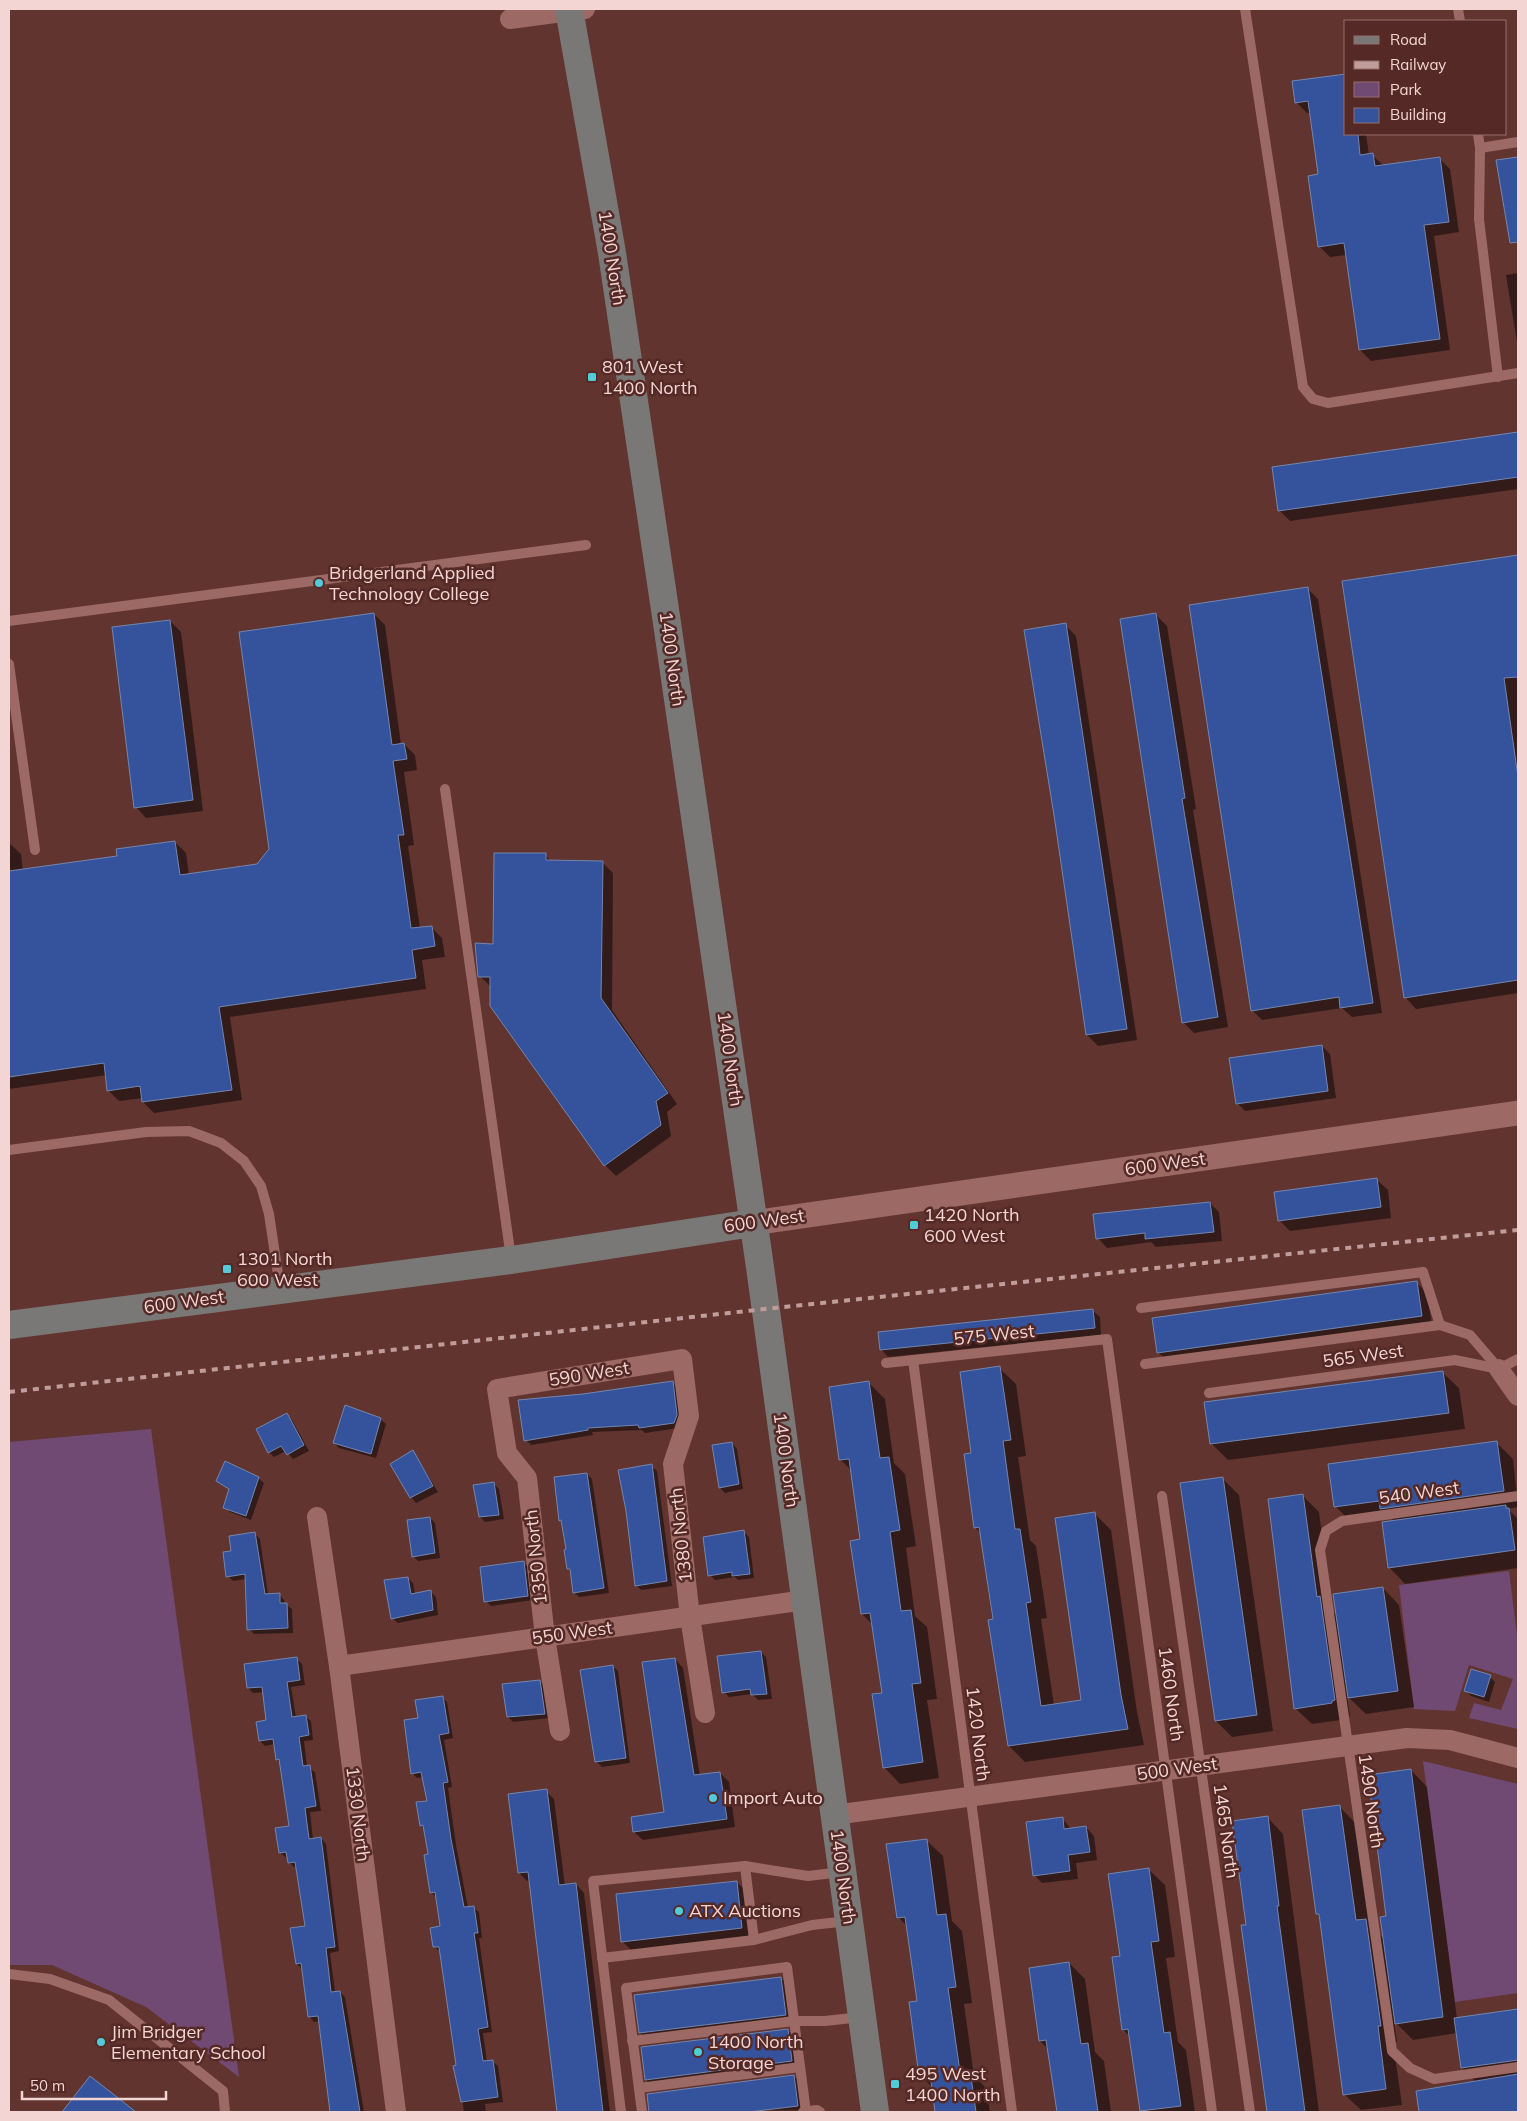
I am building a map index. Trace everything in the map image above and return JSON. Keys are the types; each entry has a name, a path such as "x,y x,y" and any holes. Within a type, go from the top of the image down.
{"main road":[{"name":"1400 North","path":"575,9 753,1223 862,2017 873,2112"},
{"name":"600 West","path":"9,1325 511,1260 753,1223"}],"street":[{"path":"510,19 575,9"},
{"name":"600 West","path":"753,1223 1518,1113"},
{"name":"590 West","path":"497,1389 682,1359"},
{"name":"1380 North","path":"682,1359 689,1416 673,1464 690,1617 705,1713"},
{"path":"1499,1369 1518,1396"},
{"name":"1350 North","path":"497,1389 508,1453 527,1478 545,1637 560,1731"},
{"name":"1330 North","path":"317,1516 339,1666 396,2112"},
{"name":"550 West","path":"339,1666 805,1600"},
{"name":"500 West","path":"834,1815 1407,1738 1450,1740 1518,1758"}],"lane":[{"path":"1245,9 1303,387 1313,399 1328,403 1518,373"},
{"path":"1478,135 1480,148 1478,219 1498,376"},
{"path":"1480,148 1518,142"},
{"path":"9,621 586,544"},
{"path":"9,664 35,850"},
{"path":"445,789 511,1260"},
{"path":"9,1150 146,1132 189,1131 221,1143 244,1161 261,1186 269,1214 280,1290"},
{"path":"1141,1308 1423,1272 1440,1325"},
{"path":"1145,1364 1440,1325 1470,1336 1499,1369 1518,1359"},
{"name":"575 West","path":"886,1363 1107,1339"},
{"name":"1460 North","path":"1107,1339 1212,2112"},
{"name":"1420 North","path":"913,1360 1012,2112"},
{"name":"565 West","path":"1209,1393 1455,1360 1499,1369"},
{"name":"1465 North","path":"1162,1496 1250,2112"},
{"name":"540 West","path":"1326,1531 1342,1521 1518,1496"},
{"name":"1490 North","path":"1326,1531 1320,1550 1392,2051 1410,2068 1434,2079 1518,2067"},
{"path":"745,1866 754,1940"},
{"path":"621,2112 593,1882 745,1866 808,1876 842,1872"},
{"path":"602,1958 754,1940 812,1925 849,1921"},
{"path":"642,2112 626,1988 787,1968 804,2112 817,2110 820,2112"},
{"path":"9,1974 50,1980 109,2000 223,2091 226,2112"},
{"path":"632,2041 794,2021 825,2021 862,2017"},
{"path":"639,2088 800,2067"}],"green space":[{"path":"151,1429 239,2077 146,2007 52,1965 9,1965 9,1442"},
{"path":"1509,1571 1518,1643 1518,1729 1469,1718 1474,1703 1501,1710 1513,1679 1469,1665 1455,1711 1414,1709 1399,1585"},
{"path":"1423,1761 1518,1784 1518,1993 1455,2002"}],"building":[{"path":"1344,74 1344,135 1358,135 1360,155 1373,153 1375,166 1440,157 1449,222 1424,225 1440,339 1359,350 1344,243 1318,247 1308,176 1318,174 1308,101 1295,103 1292,81"},
{"path":"1518,157 1518,242 1510,243 1496,160"},
{"path":"1518,432 1518,477 1278,511 1272,467"},
{"path":"1518,555 1518,677 1504,678 1518,777 1518,980 1404,998 1342,581"},
{"path":"1308,587 1373,1003 1340,1008 1339,997 1251,1011 1189,605"},
{"path":"374,613 392,745 404,743 407,759 393,761 404,835 398,835 411,928 432,926 435,946 412,950 416,978 219,1007 232,1090 142,1102 140,1086 107,1091 104,1063 9,1077 9,871 117,856 116,849 175,841 180,875 257,864 269,849 239,632"},
{"path":"1156,613 1185,798 1182,799 1218,1017 1182,1023 1120,619"},
{"path":"170,620 193,800 134,808 112,627"},
{"path":"1066,623 1127,1029 1086,1035 1054,815 1024,630"},
{"path":"494,853 546,853 546,860 603,861 601,998 668,1093 656,1101 661,1125 604,1166 490,1006 490,977 478,977 475,943 493,944"},
{"path":"1322,1045 1328,1091 1236,1104 1229,1058"},
{"path":"1377,1178 1381,1207 1278,1221 1274,1192"},
{"path":"1210,1202 1214,1232 1145,1239 1145,1233 1096,1239 1093,1214"},
{"path":"1417,1281 1422,1316 1157,1353 1152,1318"},
{"path":"1093,1309 1095,1328 880,1350 878,1332"},
{"path":"1000,1366 1011,1440 1003,1441 1015,1529 1020,1529 1031,1602 1026,1603 1041,1706 1081,1700 1055,1518 1095,1512 1121,1695 1128,1729 1008,1746 988,1620 993,1619 979,1527 974,1528 964,1454 971,1453 960,1372"},
{"path":"1443,1371 1449,1413 1210,1444 1204,1402"},
{"path":"673,1381 677,1415 674,1423 639,1428 638,1425 588,1428 588,1430 524,1441 518,1400 583,1394"},
{"path":"869,1381 880,1458 889,1457 900,1530 890,1532 901,1611 911,1610 921,1683 912,1684 923,1762 883,1768 872,1694 882,1693 870,1613 861,1614 850,1541 860,1539 849,1459 839,1460 829,1387"},
{"path":"345,1405 381,1418 371,1454 333,1443"},
{"path":"287,1413 304,1445 287,1455 281,1446 268,1453 256,1429"},
{"path":"1497,1441 1504,1491 1380,1509 1379,1501 1334,1507 1328,1464"},
{"path":"732,1442 739,1484 719,1488 712,1445"},
{"path":"413,1450 433,1486 410,1498 390,1464"},
{"path":"225,1461 259,1477 246,1516 223,1508 229,1489 216,1481"},
{"path":"652,1464 667,1581 635,1586 626,1511 618,1470"},
{"path":"587,1473 604,1588 573,1593 570,1569 567,1569 561,1520 559,1521 554,1477"},
{"path":"1223,1477 1257,1715 1215,1721 1180,1483"},
{"path":"494,1482 499,1515 479,1517 473,1485"},
{"path":"1303,1494 1317,1597 1320,1596 1335,1700 1332,1703 1294,1709 1268,1499"},
{"path":"1506,1505 1506,1508 1509,1508 1515,1550 1388,1568 1382,1522"},
{"path":"430,1517 435,1553 412,1557 407,1520"},
{"path":"744,1530 750,1574 732,1576 732,1572 708,1576 703,1537"},
{"path":"255,1532 265,1594 280,1593 280,1603 287,1603 288,1628 247,1630 245,1574 226,1577 223,1552 231,1551 229,1536"},
{"path":"524,1561 528,1596 484,1602 480,1567"},
{"path":"408,1577 411,1594 431,1590 433,1610 391,1619 384,1580"},
{"path":"1383,1587 1398,1691 1348,1698 1333,1594"},
{"path":"761,1651 767,1694 751,1695 750,1689 722,1693 717,1656"},
{"path":"297,1657 300,1680 287,1682 292,1717 306,1715 309,1735 299,1737 303,1766 310,1765 316,1806 305,1808 309,1839 321,1837 335,1947 326,1948 331,1992 340,1991 360,2112 330,2112 318,2016 308,2017 301,1963 296,1964 290,1928 305,1926 295,1862 288,1863 286,1852 279,1853 275,1828 289,1826 279,1759 276,1760 273,1739 259,1741 256,1722 266,1720 262,1687 247,1688 244,1664"},
{"path":"675,1658 694,1775 720,1772 727,1819 633,1832 631,1817 664,1812 642,1662"},
{"path":"613,1665 626,1758 595,1762 580,1670"},
{"path":"1471,1669 1491,1675 1484,1697 1464,1691"},
{"path":"540,1680 545,1714 507,1717 502,1684"},
{"path":"443,1696 449,1733 439,1735 448,1782 443,1783 464,1907 474,1906 478,1933 474,1933 488,2027 478,2029 483,2061 493,2060 498,2097 461,2102 453,2066 456,2065 439,1947 433,1947 430,1928 440,1926 435,1892 430,1893 424,1855 428,1854 423,1825 420,1826 416,1802 427,1801 421,1772 411,1774 404,1720 418,1718 415,1700"},
{"path":"1411,1769 1443,2017 1395,2024 1380,1917 1386,1916 1368,1775"},
{"path":"547,1789 559,1885 576,1883 603,2112 557,2112 528,1872 518,1873 508,1794"},
{"path":"1340,1805 1356,1920 1366,1919 1381,2026 1378,2026 1386,2089 1343,2095 1319,1914 1316,1914 1302,1810"},
{"path":"1268,1816 1279,1906 1277,1906 1305,2112 1267,2112 1241,1925 1246,1925 1232,1821"},
{"path":"1063,1817 1064,1829 1086,1826 1090,1852 1068,1855 1070,1871 1033,1876 1026,1822"},
{"path":"927,1839 937,1915 946,1914 956,1987 948,1988 960,2072 970,2070 976,2112 935,2112 930,2074 919,2076 909,2002 917,2001 905,1917 897,1918 886,1844"},
{"path":"1149,1868 1159,1941 1151,1942 1164,2033 1170,2032 1181,2106 1140,2111 1128,2029 1122,2030 1112,1957 1120,1956 1108,1874"},
{"name":"ATX Auctions","path":"737,1881 742,1928 621,1942 616,1894"},
{"path":"1069,1962 1081,2044 1088,2043 1098,2112 1057,2112 1046,2040 1039,2041 1029,1968"},
{"path":"781,1977 786,2015 639,2033 634,1995"},
{"path":"1518,2009 1518,2060 1461,2068 1454,2018"},
{"path":"788,2029 792,2061 645,2080 641,2047"},
{"path":"1518,2074 1518,2112 1419,2112 1416,2091"},
{"path":"794,2075 798,2106 749,2112 649,2112 647,2094"},
{"path":"90,2076 136,2112 62,2112"}],"railway":[{"path":"9,1392 765,1309 1518,1230"}],"place":[{"name":"801 West 1400 North","path":"592,377"},
{"name":"Bridgerland Applied Technology College","path":"319,583"},
{"name":"1420 North 600 West","path":"914,1225"},
{"name":"1301 North 600 West","path":"227,1269"},
{"name":"Import Auto","path":"713,1798"},
{"name":"ATX Auctions","path":"679,1911"},
{"name":"Jim Bridger Elementary School","path":"101,2042"},
{"name":"1400 North Storage","path":"698,2052"},
{"name":"495 West 1400 North","path":"895,2084"}]}
